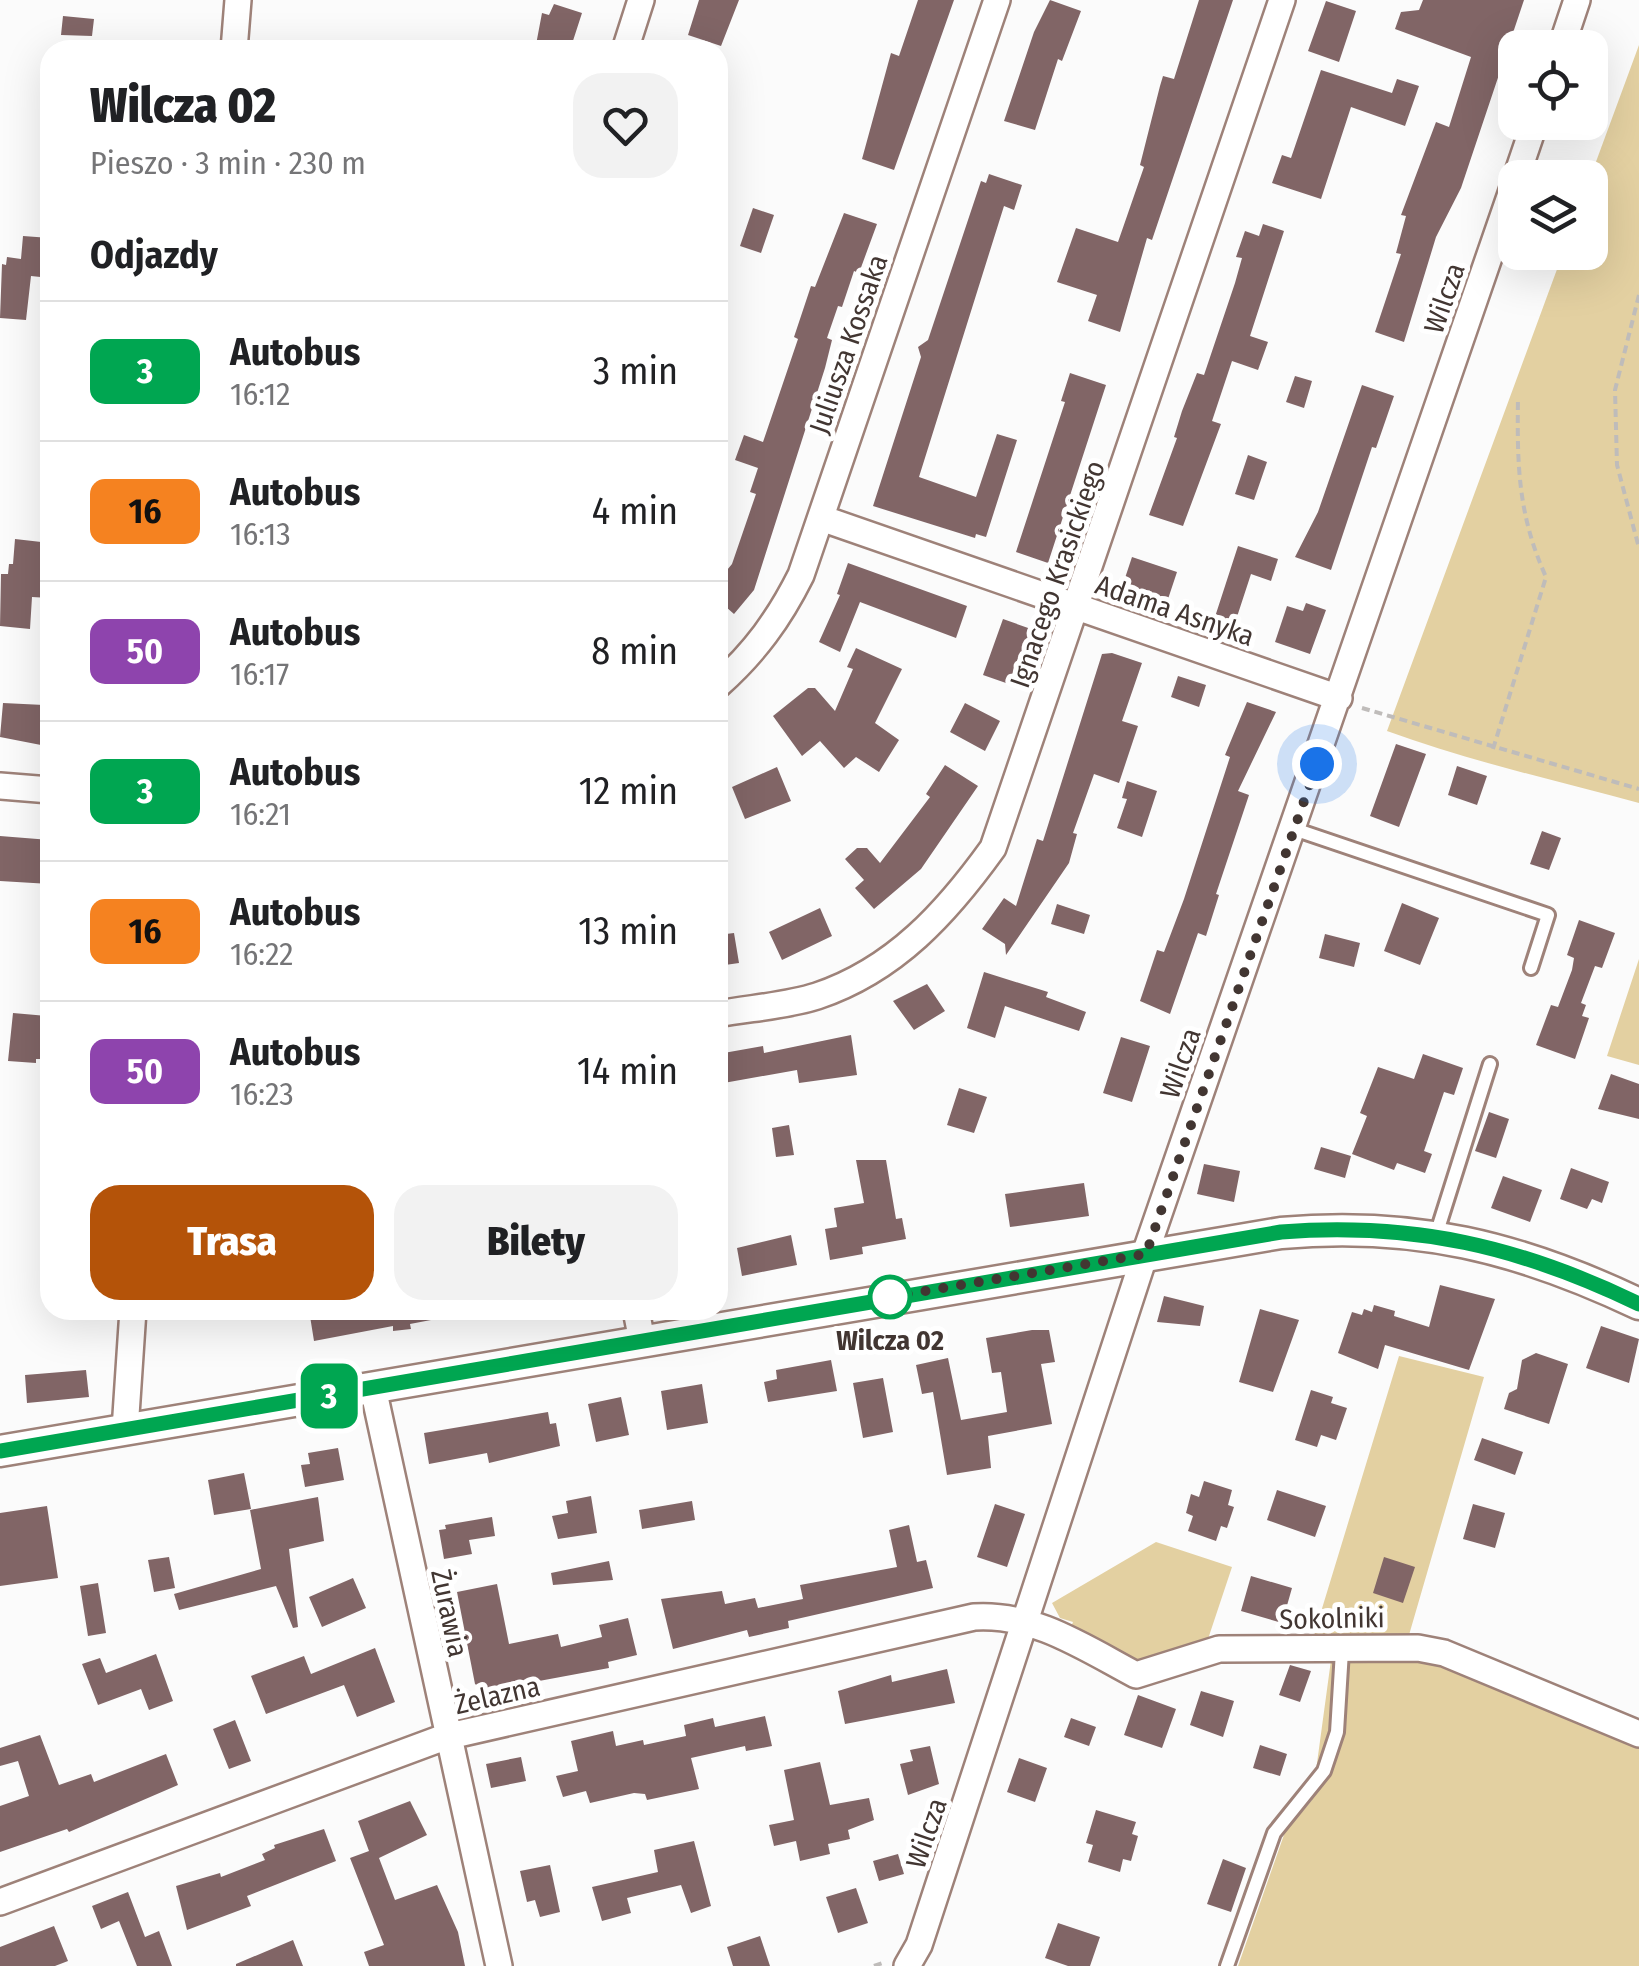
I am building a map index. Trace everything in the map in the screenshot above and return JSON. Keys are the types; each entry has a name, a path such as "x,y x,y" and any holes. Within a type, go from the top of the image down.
{"street":[{"path":"235,40 238,0"},
{"path":"628,40 642,0"},
{"name":"Juliusza Kossaka","path":"728,675 752,655 782,614 820,518 996,0"},
{"name":"Ignacego Krasickiego","path":"728,1012 815,997 864,976 934,925 993,848 1078,608 1282,0"},
{"path":"1567,30 1577,0"},
{"name":"Wilcza","path":"907,1966 948,1859 1146,1254 1498,233"},
{"name":"Adama Asnyka","path":"820,518 1339,698"},
{"path":"0,786 40,789"},
{"path":"0,1451 1146,1254 1309,1230 1436,1235 1521,1254 1639,1304"},
{"path":"125,1430 131,1320"},
{"path":"638,1320 642,1341"},
{"name":"Żurawia","path":"373,1388 445,1737 499,1966"},
{"name":"Żelazna","path":"0,1902 445,1737 974,1617 1026,1622"},
{"name":"Sokolniki","path":"1026,1622 1066,1637 1136,1675 1219,1649 1342,1651 1410,1646 1444,1653 1639,1734"}],"lane":[{"path":"1294,829 1548,915 1531,968"},
{"path":"1436,1235 1490,1064"},
{"path":"1228,1966 1274,1833 1324,1771 1338,1732 1342,1651"}],"path":[{"path":"1639,295 1614,390 1617,465 1639,548"},
{"path":"1493,749 1546,578 1526,532 1516,463 1518,398"},
{"path":"1339,698 1384,717 1639,789"}],"shaded area":[{"path":"1639,45 1639,803 1480,761 1387,731 1557,270 1608,270 1608,160 1597,160 1604,140 1608,140 1608,129"},
{"path":"1639,959 1639,1065 1607,1056"},
{"path":"1399,1356 1484,1377 1409,1635 1313,1638"},
{"path":"1156,1542 1232,1567 1206,1645 1136,1665 1070,1630 1073,1622 1060,1618 1052,1603"},
{"path":"1331,1660 1453,1664 1639,1748 1639,1966 1238,1966 1285,1832 1312,1800"}],"building":[{"path":"699,0 739,0 723,40 688,35"},
{"path":"918,0 954,0 894,170 862,159 891,53 899,56"},
{"path":"1050,0 1081,11 1062,61 1058,59 1035,130 1004,121 1034,32"},
{"path":"1199,0 1233,0 1152,240 1147,238 1120,332 1088,321 1097,295 1057,282 1076,228 1118,242 1144,167 1140,165 1163,76 1174,79"},
{"path":"1423,0 1524,0 1514,30 1498,30 1498,78 1461,188 1436,237 1404,342 1375,332 1401,254 1396,253 1406,216 1401,215 1436,122 1449,127 1471,57 1395,29 1401,12 1419,10"},
{"path":"1326,1 1356,11 1339,62 1308,51"},
{"path":"554,4 582,13 573,40 537,40 542,13 549,15"},
{"path":"63,16 94,19 92,36 61,35"},
{"path":"1321,70 1392,93 1397,79 1419,86 1405,126 1351,107 1321,199 1272,183 1282,155 1291,158"},
{"path":"989,174 1022,185 1014,210 1004,206 919,477 976,497 997,434 1017,440 986,537 976,534 975,538 873,506 921,357 918,347 928,340 981,181 986,183"},
{"path":"753,208 774,215 761,253 740,246"},
{"path":"844,213 877,224 859,273 854,271 827,338 832,340 825,368 754,590 734,614 728,609 728,569 756,494 750,492 758,468 735,460 744,435 763,442 798,339 794,337 811,286 815,287"},
{"path":"1263,224 1284,231 1250,336 1268,342 1258,370 1232,361 1212,421 1221,424 1183,526 1149,515 1177,438 1174,437 1182,411 1197,373 1204,375 1235,283 1242,258 1236,257 1245,231 1259,236"},
{"path":"23,236 40,237 40,277 31,276 26,320 0,318 2,264 6,265 7,257 21,259"},
{"path":"1070,373 1106,385 1048,563 1016,552 1065,402 1061,401"},
{"path":"1295,376 1312,381 1304,408 1286,402"},
{"path":"1362,385 1394,396 1376,448 1372,447 1331,570 1295,557 1318,512"},
{"path":"1248,455 1267,462 1254,500 1235,494"},
{"path":"15,539 40,542 40,597 32,597 30,629 0,626 1,574 8,574 9,564 13,564"},
{"path":"1238,546 1278,559 1271,581 1251,574 1233,629 1213,623"},
{"path":"1132,557 1177,572 1167,602 1122,587"},
{"path":"848,563 967,606 956,638 860,602 840,652 819,642 840,595 837,594"},
{"path":"1306,603 1326,610 1310,654 1275,642 1287,606 1303,611"},
{"path":"1003,619 1031,629 1019,664 1006,683 983,675"},
{"path":"856,648 902,669 875,723 899,740 879,772 856,757 844,768 820,741 802,756 773,716 808,688 815,688 835,711 853,669 847,667"},
{"path":"1112,653 1142,663 1122,721 1138,726 1119,783 1094,774 1073,833 1077,834 1069,863 1006,955 1005,944 982,929 1004,898 1016,906 1037,839 1043,841 1102,654"},
{"path":"1178,676 1206,685 1199,707 1171,697"},
{"path":"1247,702 1276,712 1238,791 1249,795 1216,894 1219,895 1206,936 1198,933 1170,1014 1140,1001 1157,950 1164,952 1184,899 1230,757 1225,755"},
{"path":"3,703 40,705 40,745 0,737"},
{"path":"965,703 1000,721 985,751 950,732"},
{"path":"1396,744 1426,754 1399,827 1370,816"},
{"path":"945,765 978,786 921,869 874,909 855,888 864,880 845,859 857,848 867,848 880,863 930,797 926,794"},
{"path":"1457,766 1487,776 1477,805 1448,795"},
{"path":"777,767 791,801 745,819 732,787"},
{"path":"1127,781 1157,791 1142,837 1117,828 1127,799 1122,798"},
{"path":"1542,831 1561,838 1549,870 1530,864"},
{"path":"0,836 40,839 40,883 0,881"},
{"path":"1402,903 1439,918 1420,965 1384,951"},
{"path":"1057,904 1090,915 1084,934 1051,924"},
{"path":"820,908 832,936 782,960 769,932"},
{"path":"1579,920 1615,933 1602,968 1595,966 1581,1003 1586,1005 1582,1016 1589,1018 1575,1059 1536,1045 1551,1005 1558,1007 1572,970 1574,958 1567,955"},
{"path":"734,933 739,963 728,965 728,934"},
{"path":"1325,934 1360,943 1354,967 1319,958"},
{"path":"984,972 1048,992 1046,997 1086,1012 1079,1031 1005,1006 995,1038 967,1028"},
{"path":"927,984 945,1011 914,1030 893,1001"},
{"path":"13,1013 40,1015 40,1059 36,1063 8,1061"},
{"path":"851,1035 857,1075 799,1083 797,1070 728,1082 728,1052 763,1046 764,1053"},
{"path":"1121,1037 1150,1046 1132,1102 1103,1093"},
{"path":"1423,1054 1463,1068 1454,1095 1444,1092 1424,1151 1432,1154 1425,1173 1397,1163 1394,1170 1352,1154 1367,1116 1360,1113 1378,1067 1414,1079"},
{"path":"1611,1074 1639,1084 1639,1119 1598,1109"},
{"path":"959,1088 987,1097 974,1133 947,1125"},
{"path":"1489,1112 1509,1119 1496,1158 1475,1151"},
{"path":"789,1125 794,1155 776,1157 772,1128"},
{"path":"1321,1147 1351,1156 1345,1178 1314,1169"},
{"path":"856,1160 886,1160 896,1219 902,1218 906,1239 862,1247 863,1254 830,1260 825,1229 837,1227 834,1208 864,1203"},
{"path":"1204,1164 1240,1171 1234,1202 1197,1194"},
{"path":"1571,1168 1609,1182 1602,1203 1592,1199 1587,1209 1560,1199"},
{"path":"1503,1176 1542,1190 1530,1222 1491,1208"},
{"path":"1084,1183 1089,1216 1010,1227 1005,1194"},
{"path":"791,1235 797,1265 742,1276 737,1248"},
{"path":"1440,1285 1495,1299 1469,1370 1385,1345 1378,1369 1338,1353 1352,1312 1372,1312 1374,1305 1429,1327"},
{"path":"1164,1296 1204,1306 1200,1326 1157,1322"},
{"path":"1260,1309 1299,1320 1273,1392 1239,1382"},
{"path":"311,1320 431,1320 410,1324 411,1329 393,1331 393,1326 314,1341"},
{"path":"1601,1326 1639,1339 1629,1383 1586,1368"},
{"path":"1049,1330 1055,1362 1041,1364 1052,1424 988,1436 991,1468 947,1475 933,1392 922,1394 916,1365 948,1358 961,1420 1007,1412 1001,1372 992,1373 986,1338"},
{"path":"1536,1353 1568,1364 1549,1424 1504,1409 1509,1393 1517,1389 1522,1360"},
{"path":"831,1360 837,1391 768,1402 764,1382 777,1379 776,1370"},
{"path":"86,1370 89,1397 27,1403 25,1375"},
{"path":"883,1378 893,1432 863,1438 853,1383"},
{"path":"702,1384 708,1423 667,1430 661,1391"},
{"path":"1311,1390 1333,1397 1331,1403 1347,1408 1336,1440 1321,1435 1317,1447 1295,1440"},
{"path":"621,1397 629,1435 596,1442 588,1404"},
{"path":"548,1412 550,1424 556,1423 560,1446 489,1463 487,1453 429,1464 424,1433"},
{"path":"1482,1438 1523,1452 1515,1475 1474,1460"},
{"path":"338,1448 344,1480 305,1487 301,1465 310,1464 308,1453"},
{"path":"244,1473 251,1509 214,1515 208,1480"},
{"path":"1204,1481 1232,1490 1228,1505 1234,1507 1227,1528 1221,1526 1216,1541 1188,1531 1193,1516 1186,1513 1191,1494 1199,1497"},
{"path":"1277,1490 1326,1506 1315,1537 1267,1520"},
{"path":"591,1496 597,1533 558,1539 552,1516 568,1513 566,1501"},
{"path":"318,1497 324,1541 289,1549 298,1627 293,1628 276,1586 179,1610 174,1594 261,1569 250,1510"},
{"path":"692,1501 695,1520 642,1529 639,1510"},
{"path":"995,1504 1025,1514 1007,1567 977,1557"},
{"path":"1473,1504 1505,1513 1495,1548 1463,1539"},
{"path":"47,1506 58,1578 0,1586 0,1513"},
{"path":"492,1517 495,1536 469,1540 472,1554 444,1559 439,1530 446,1529 445,1525"},
{"path":"909,1525 917,1562 926,1560 933,1588 788,1621 789,1628 749,1637 747,1630 673,1649 661,1599 722,1591 725,1604 755,1598 758,1608 803,1599 800,1585 897,1567 889,1530"},
{"path":"169,1557 175,1588 154,1592 148,1560"},
{"path":"1384,1557 1415,1567 1403,1603 1373,1593"},
{"path":"609,1561 613,1580 553,1585 551,1573"},
{"path":"1251,1576 1292,1588 1282,1623 1241,1611"},
{"path":"353,1578 366,1608 322,1627 309,1597"},
{"path":"98,1583 106,1633 88,1636 80,1586"},
{"path":"497,1584 509,1644 558,1634 561,1647 602,1637 599,1625 628,1618 637,1655 608,1662 609,1668 485,1691 475,1684 457,1592"},
{"path":"375,1648 395,1702 357,1717 344,1685 266,1714 251,1676 304,1656 311,1674"},
{"path":"156,1654 173,1701 149,1710 141,1689 98,1705 82,1664 100,1658 106,1673"},
{"path":"1290,1665 1311,1671 1300,1702 1279,1695"},
{"path":"947,1669 955,1703 845,1724 838,1691 891,1675 892,1682"},
{"path":"1201,1691 1234,1701 1223,1737 1190,1725"},
{"path":"1138,1695 1176,1709 1162,1748 1124,1735"},
{"path":"765,1716 772,1746 746,1751 745,1746 691,1758 699,1789 647,1800 645,1794 634,1793 590,1803 586,1791 563,1797 556,1776 578,1771 571,1741 613,1731 616,1746 643,1740 644,1745 686,1736 684,1725 713,1718 715,1727"},
{"path":"1071,1718 1096,1727 1089,1746 1064,1737"},
{"path":"235,1720 251,1761 229,1769 213,1729"},
{"path":"40,1735 59,1785 91,1774 94,1782 166,1754 178,1785 69,1832 67,1829 0,1852 0,1806 29,1796 18,1761 0,1766 0,1748"},
{"path":"1260,1745 1287,1754 1280,1776 1253,1768"},
{"path":"930,1746 939,1784 908,1795 900,1764 913,1761 910,1750"},
{"path":"521,1757 526,1781 491,1788 486,1764"},
{"path":"1019,1758 1047,1768 1035,1802 1007,1792"},
{"path":"820,1762 830,1805 869,1798 874,1820 848,1830 850,1839 828,1844 830,1854 800,1861 796,1841 774,1846 769,1825 794,1820 784,1770"},
{"path":"410,1801 427,1835 379,1858 395,1900 437,1885 458,1932 465,1966 369,1966 364,1952 384,1945 350,1858 369,1851 358,1821"},
{"path":"1096,1810 1136,1822 1132,1834 1138,1836 1131,1861 1123,1859 1120,1872 1088,1862 1093,1845 1086,1843"},
{"path":"324,1829 336,1861 247,1896 251,1906 187,1930 176,1886 220,1873 221,1877 265,1860 262,1854 274,1845"},
{"path":"694,1841 711,1906 691,1913 681,1885 627,1898 631,1913 602,1921 592,1887 658,1872 654,1850"},
{"path":"898,1854 904,1874 879,1881 873,1861"},
{"path":"1223,1859 1246,1868 1231,1912 1207,1904"},
{"path":"550,1865 560,1912 540,1917 535,1900 527,1902 520,1871"},
{"path":"856,1888 868,1923 838,1933 826,1897"},
{"path":"128,1892 145,1937 159,1931 172,1966 137,1966 119,1921 101,1929 92,1906"},
{"path":"1058,1923 1100,1937 1090,1966 1068,1966 1045,1958"},
{"path":"54,1926 68,1961 55,1966 0,1966 0,1947"},
{"path":"760,1936 770,1966 733,1966 727,1947"},
{"path":"293,1940 303,1966 236,1966 236,1964"}],"bus line":[{"name":"3","path":"0,1451 1281,1232 1335,1230 1456,1238 1521,1254 1639,1304"}],"place":[{"name":"Wilcza 02","path":"890,1297"}],"route":[{"path":"890,1297 1146,1254 1317,764"}]}
